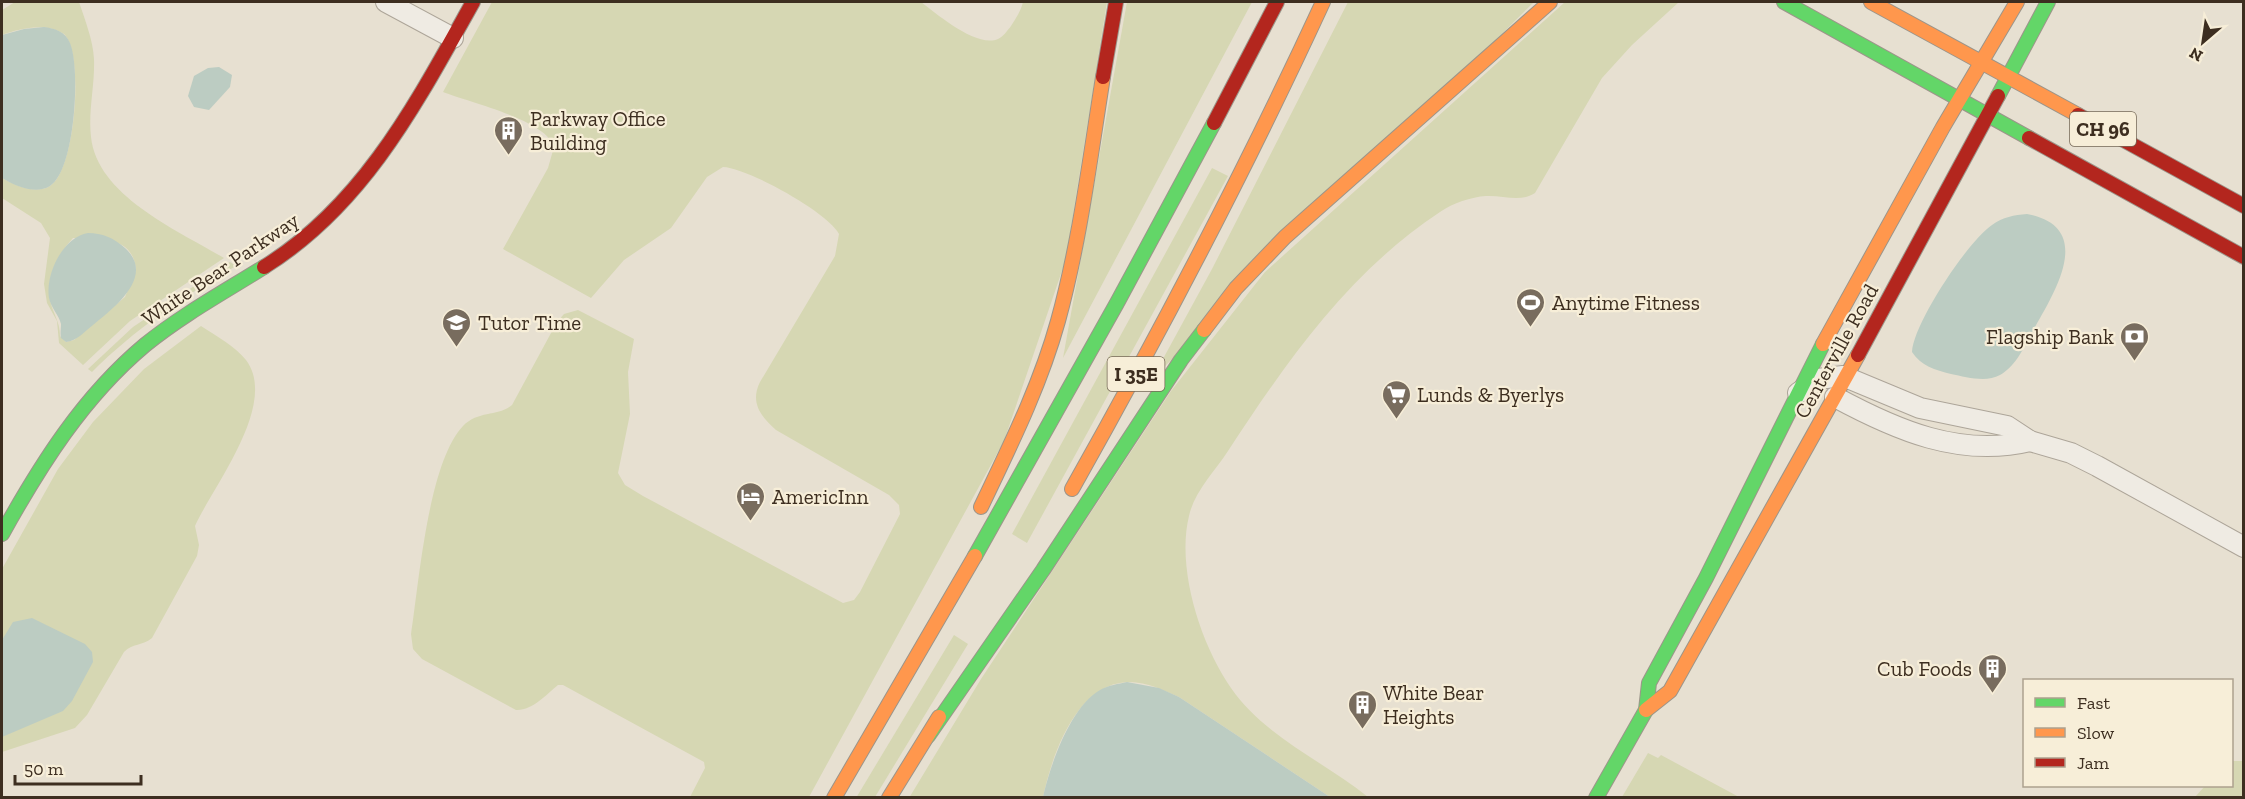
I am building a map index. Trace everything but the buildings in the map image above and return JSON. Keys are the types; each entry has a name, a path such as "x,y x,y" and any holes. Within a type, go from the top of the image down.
{"main road":[{"name":"White Bear Parkway","path":"2,534 52,446 110,377 172,325 285,254 346,200 399,133 472,2"},
{"path":"975,521 1030,403 1058,321 1076,240 1116,2"},
{"name":"I 35E","path":"834,798 1090,352 1276,2"},
{"name":"I 35E","path":"1063,505 1156,339 1246,166 1323,2"},
{"path":"928,736 1043,570 1181,360 1236,288 1294,229 1550,2"},
{"name":"CH 96","path":"1784,2 2244,257"},
{"name":"CH 96","path":"1871,2 2244,206"},
{"name":"Centerville Road","path":"1646,710 1649,683 1706,578 1793,400 1960,99 2017,2"},
{"name":"Centerville Road","path":"1596,798 1646,710 1670,691 1836,397 2048,2"},
{"path":"886,711 960,552"},
{"path":"889,798 1030,563"}],"street":[{"path":"386,2 453,38"},
{"path":"1793,400 1803,388 1818,379 1846,377 1920,408 2007,426 2030,441 2091,462 2244,547"},
{"path":"1836,397 1896,427 1945,442 2003,448 2030,441"}],"green space":[{"path":"15,2 79,2 93,52 90,127 97,158 108,177 143,210 224,258 130,321 83,365 59,343 57,321 47,303 44,284 50,238 41,223 2,198 2,178 25,188 38,190 50,186 59,176 66,159 74,112 74,64 70,46 64,34 49,28 25,28 2,35 2,10","holes":["73,238 104,239 122,245 129,250 136,270 125,297 74,340 66,342 60,336 49,292 54,266"]},
{"path":"492,2 921,2 957,28 979,39 989,40 998,39 1005,34 1023,2 1107,2 1066,259 1004,441 809,797 690,797 705,768 704,762 563,685 558,685 528,708 516,710 422,659 413,649 411,634 427,525 441,467 451,443 469,421 482,415 507,409 512,405 557,322 564,314 578,310 634,339 628,372 630,414 618,473 625,485 843,603 854,600 860,592 900,514 899,505 889,495 776,430 761,414 756,402 760,382 835,256 839,234 832,225 804,204 768,183 735,169 723,167 707,177 671,228 624,260 591,298 503,249 548,168 554,147 548,137 522,120 443,92"},
{"path":"1127,2 1252,2 1063,358"},
{"path":"1348,2 1534,2 1152,379 1212,269"},
{"path":"1565,2 1679,2 1632,45 1602,78 1535,193 1523,198 1480,197 1451,206 1407,236 1348,290 1273,384 1200,490 1189,516 1186,559 1194,606 1210,650 1231,688 1260,720 1277,734 1368,797 1330,797 1179,697 1147,684 1127,682 1109,686 1093,695 1080,709 1060,743 1043,797 909,798 981,679 1171,391 1265,272"},
{"path":"1212,168 1228,176 1027,543 1012,534"},
{"path":"230,262 236,266 160,314 92,372 88,369 133,327"},
{"path":"201,326 231,346 246,360 254,378 254,399 240,444 195,526 199,545 197,556 152,638 124,652 87,715 75,728 2,752 2,569 58,469 93,422 144,369"},
{"path":"954,635 968,644 875,797 856,798"},
{"path":"1648,753 1658,758 1661,755 1739,797 1622,797"},
{"path":"2233,761 2243,761 2243,797 2195,797 2204,787 2233,787"}],"shaded area":[{"path":"44,27 59,31 70,43 75,74 75,96 70,141 58,177 44,189 32,190 2,178 2,35"},
{"path":"219,67 232,75 230,87 209,110 194,107 188,96 194,76 208,68"},
{"path":"2027,214 2048,221 2060,232 2065,246 2064,262 2052,296 2016,360 2006,371 1989,379 1951,374 1924,364 1912,352 1915,339 1931,304 1956,265 1992,225 2009,217"},
{"path":"88,233 108,237 125,248 133,259 136,269 134,280 121,301 81,335 66,342 61,338 61,324 49,298 50,278 64,249 71,241"},
{"path":"32,618 85,644 92,652 93,662 72,701 63,711 2,737 2,640 13,622"},
{"path":"1127,682 1159,688 1179,697 1330,797 1043,797 1056,754 1079,710 1100,690"}],"traffic: fast":[{"path":"1784,2 2029,138"},
{"path":"1998,96 2048,2"},
{"path":"975,556 1117,303 1214,123"},
{"path":"2,534 32,482 65,433 83,409 123,365 145,345 174,324 264,267"},
{"path":"928,736 1043,570 1181,360 1204,330"},
{"path":"1596,798 1646,710 1649,683 1706,578 1823,344"}],"traffic: slow":[{"path":"1072,489 1202,248 1323,2"},
{"path":"1204,330 1236,288 1285,237 1550,2"},
{"path":"1871,2 2078,115"},
{"path":"1823,344 1943,127 2017,2"},
{"path":"981,507 1033,392 1058,321 1078,230 1103,77"},
{"path":"1646,710 1670,691 1858,355"},
{"path":"834,798 975,556"},
{"path":"889,798 939,717"}],"traffic: jam":[{"path":"264,267 299,242 331,214 359,182 409,113 473,2"},
{"path":"1103,77 1116,2"},
{"path":"1214,123 1277,2"},
{"path":"1858,355 1998,96"},
{"path":"2078,115 2244,206"},
{"path":"2029,138 2244,257"}],"place":[{"name":"Parkway Office Building","path":"509,156"},
{"name":"Anytime Fitness","path":"1531,328"},
{"name":"Tutor Time","path":"457,348"},
{"name":"Flagship Bank","path":"2135,362"},
{"name":"Lunds & Byerlys","path":"1396,420"},
{"name":"AmericInn","path":"751,522"},
{"name":"Cub Foods","path":"1993,694"},
{"name":"White Bear Heights","path":"1362,730"}]}
